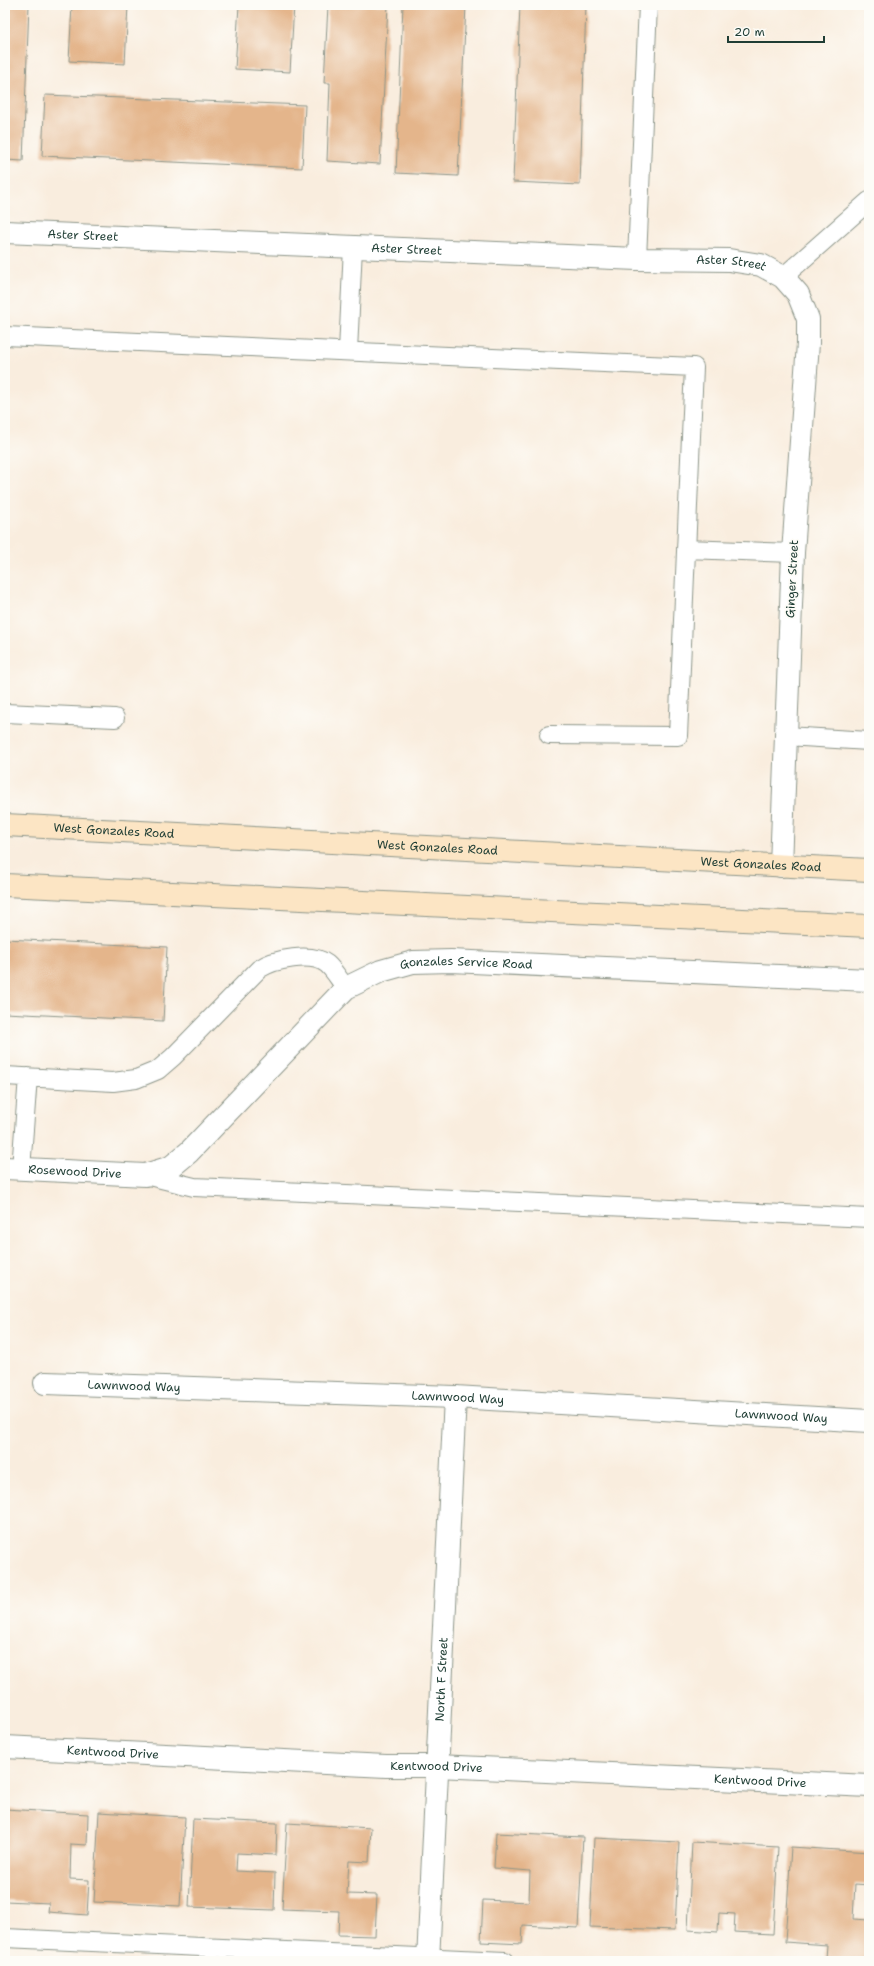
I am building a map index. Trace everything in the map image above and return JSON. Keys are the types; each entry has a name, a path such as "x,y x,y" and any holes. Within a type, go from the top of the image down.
{"main road":[{"name":"West Gonzales Road","path":"5,825 869,870"},
{"path":"5,885 869,926"}],"street":[{"name":"Aster Street","path":"5,232 637,259 729,260 761,265 783,277 798,294"},
{"name":"Ginger Street","path":"781,866 793,553 808,343 808,319 798,294"},
{"name":"Gonzales Service Road","path":"145,1175 171,1167 189,1152 346,988 381,971 413,962 452,961 869,980"},
{"name":"Rosewood Drive","path":"13,1168 145,1175"},
{"name":"Lawnwood Way","path":"45,1383 455,1397 869,1421"},
{"name":"North F Street","path":"428,1959 455,1397"},
{"name":"Kentwood Drive","path":"5,1747 386,1766 437,1766 869,1786"}],"lane":[{"path":"637,259 648,5"},
{"path":"783,277 869,201"},
{"path":"348,351 353,247"},
{"path":"5,336 694,367 678,736 549,735"},
{"path":"686,548 793,553"},
{"path":"5,713 115,718"},
{"path":"786,736 869,741"},
{"path":"5,1076 113,1082 136,1079 158,1070 173,1057 266,964 287,958 320,961 327,965 346,988"},
{"path":"13,1168 28,1077"},
{"path":"145,1175 194,1187 869,1218"},
{"path":"5,1938 428,1959 505,1961"}],"building":[{"path":"5,5 29,5 23,161 5,160"},
{"path":"72,5 128,5 125,64 69,61"},
{"path":"239,5 294,5 290,72 235,69"},
{"path":"328,5 388,5 380,164 327,161 330,83 324,83"},
{"path":"403,5 466,5 458,176 396,173"},
{"path":"520,5 586,5 580,185 513,182"},
{"path":"45,95 305,105 302,168 42,156"},
{"path":"5,939 167,947 163,1021 5,1013"},
{"path":"5,1809 88,1814 87,1845 71,1844 70,1879 89,1880 87,1915 48,1912 49,1903 5,1901"},
{"path":"99,1812 185,1817 180,1906 94,1902"},
{"path":"193,1819 277,1823 276,1855 237,1853 236,1871 275,1873 274,1910 189,1907"},
{"path":"287,1823 371,1828 369,1862 349,1861 347,1894 377,1895 375,1936 338,1935 339,1911 282,1909"},
{"path":"496,1833 583,1837 578,1928 523,1925 522,1944 481,1942 483,1900 529,1902 530,1871 494,1868"},
{"path":"594,1838 679,1842 675,1930 590,1927"},
{"path":"692,1842 778,1847 773,1934 734,1932 735,1914 719,1913 718,1932 688,1930"},
{"path":"791,1847 869,1852 869,1885 855,1884 853,1919 869,1920 869,1960 826,1958 827,1945 785,1942"}]}
